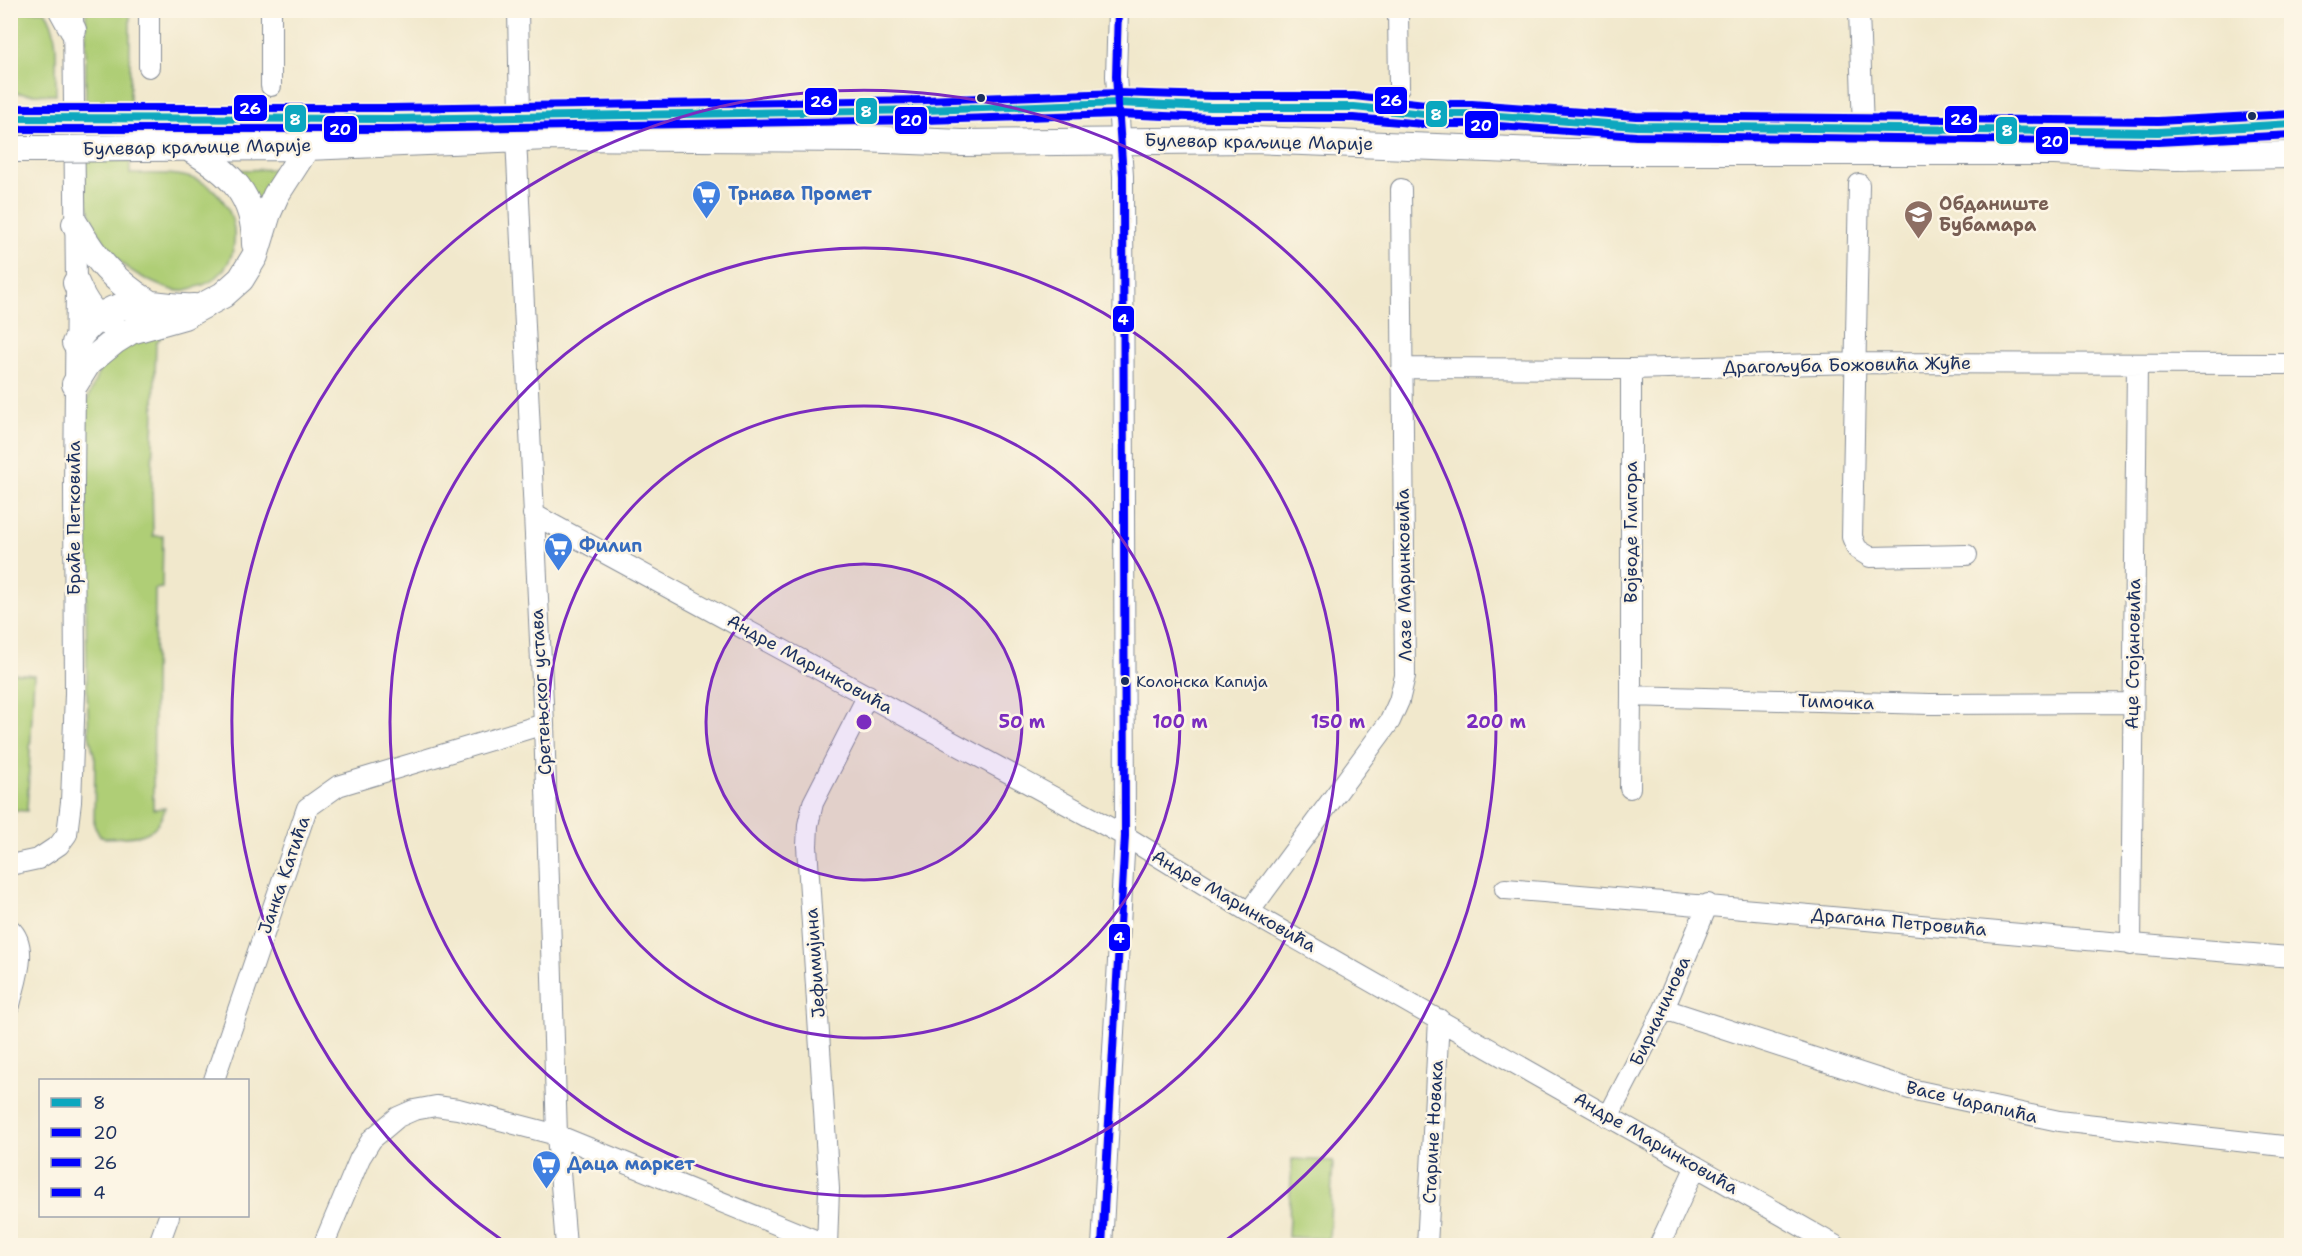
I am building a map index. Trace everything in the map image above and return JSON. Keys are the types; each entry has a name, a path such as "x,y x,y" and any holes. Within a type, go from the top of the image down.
{"main road":[{"name":"Булевар краљице Марије","path":"10,149 307,147 518,127 1118,103 1211,107 1354,107 1424,114 1471,114 1636,126 2158,132 2292,124"},
{"name":"Булевар краљице Марије","path":"10,118 287,120 518,127 560,137 861,139 963,143 1285,141 1568,152 2054,152 2176,157 2292,155"},
{"path":"75,384 82,371 103,349 131,332 150,315 179,308 201,306 232,288 245,274 255,256 276,195 307,147"},
{"path":"188,148 220,167 248,205 252,216 255,256"},
{"path":"75,224 96,258 150,315"},
{"path":"76,283 84,302 97,317"},
{"path":"75,343 85,328 97,317 124,306 150,315"}],"street":[{"path":"149,10 149,67"},
{"path":"271,10 271,86"},
{"name":"Сретењског устава","path":"518,10 518,127 533,514 544,724 557,1135 566,1245"},
{"path":"1102,1245 1125,836 1121,141 1118,103 1118,10"},
{"path":"1398,10 1399,87"},
{"path":"1859,10 1863,130"},
{"name":"Браће Петковића","path":"10,865 24,864 49,854 64,840 70,819 75,693 76,283 75,135 70,17"},
{"path":"1859,184 1852,537 1857,549 1870,557 1967,555"},
{"name":"Лазе Маринковића","path":"1249,912 1390,721 1399,701 1405,676 1401,189"},
{"name":"Драгољуба Божовића Жуће","path":"1402,368 1631,369 1856,363 2292,364"},
{"name":"Аце Стојановића","path":"2131,945 2137,364"},
{"name":"Војводе Глигора","path":"1631,369 1631,696"},
{"name":"Андре Маринковића","path":"533,514 1125,836 1249,912 1836,1245"},
{"name":"Јефимијина","path":"827,1245 829,1189 807,835 813,803 868,695"},
{"path":"1630,788 1631,696"},
{"name":"Тимочка","path":"1631,696 1918,704 2132,703"},
{"name":"Јанка Катића","path":"214,1079 307,808 338,786 544,724"},
{"name":"Драгана Петровића","path":"1505,889 1708,904 2131,945 2292,957"},
{"name":"Бирчанинова","path":"1608,1117 1664,1009 1708,904"},
{"path":"10,929 16,935 21,948 10,1005"},
{"name":"Васе Чарапића","path":"1664,1009 1943,1098 2059,1121 2292,1147"},
{"name":"Старине Новака","path":"1427,1245 1439,1019"},
{"path":"323,1245 360,1158 372,1139 398,1117 424,1107 458,1108 557,1135 827,1245"},
{"path":"1659,1245 1696,1166"},
{"path":"158,1245 168,1217"}],"green space":[{"path":"10,11 45,11 50,20 55,40 56,95 11,93"},
{"path":"86,11 130,11 130,174 189,177 213,190 225,203 232,220 234,237 232,254 224,269 211,281 180,291 155,284 120,262 98,231 85,194"},
{"path":"280,169 261,214 237,170"},
{"path":"168,329 156,343 152,474 153,536 163,536 162,588 155,589 153,809 165,808 161,819 142,835 105,838 100,836 94,825 95,759 89,734 87,692 85,476 87,401 99,371 108,359 151,334"},
{"path":"11,673 34,675 27,811 11,810"},
{"path":"1292,1159 1333,1161 1329,1239 1288,1237"}],"transit line":[{"name":"4","path":"1102,1246 1125,836 1123,176 1116,76 1118,10"},
{"name":"26","path":"10,108 391,108 925,100 1118,93 1211,96 1354,96 1425,104 1472,104 1636,116 2158,121 2291,114"},
{"name":"8","path":"10,118 391,119 925,110 1118,103 1211,107 1354,107 1424,114 1471,114 1636,126 2158,132 2292,124"},
{"name":"20","path":"10,129 391,129 925,120 1118,114 1211,118 1353,118 1636,136 2158,142 2292,135"}],"place":[{"name":"Трнава Промет","path":"707,220"},
{"name":"Обданиште Бубамара","path":"1918,240"},
{"name":"Филип","path":"558,572"},
{"name":"Колонска Капија","path":"1125,681"},
{"name":"Даца маркет","path":"546,1190"}]}
